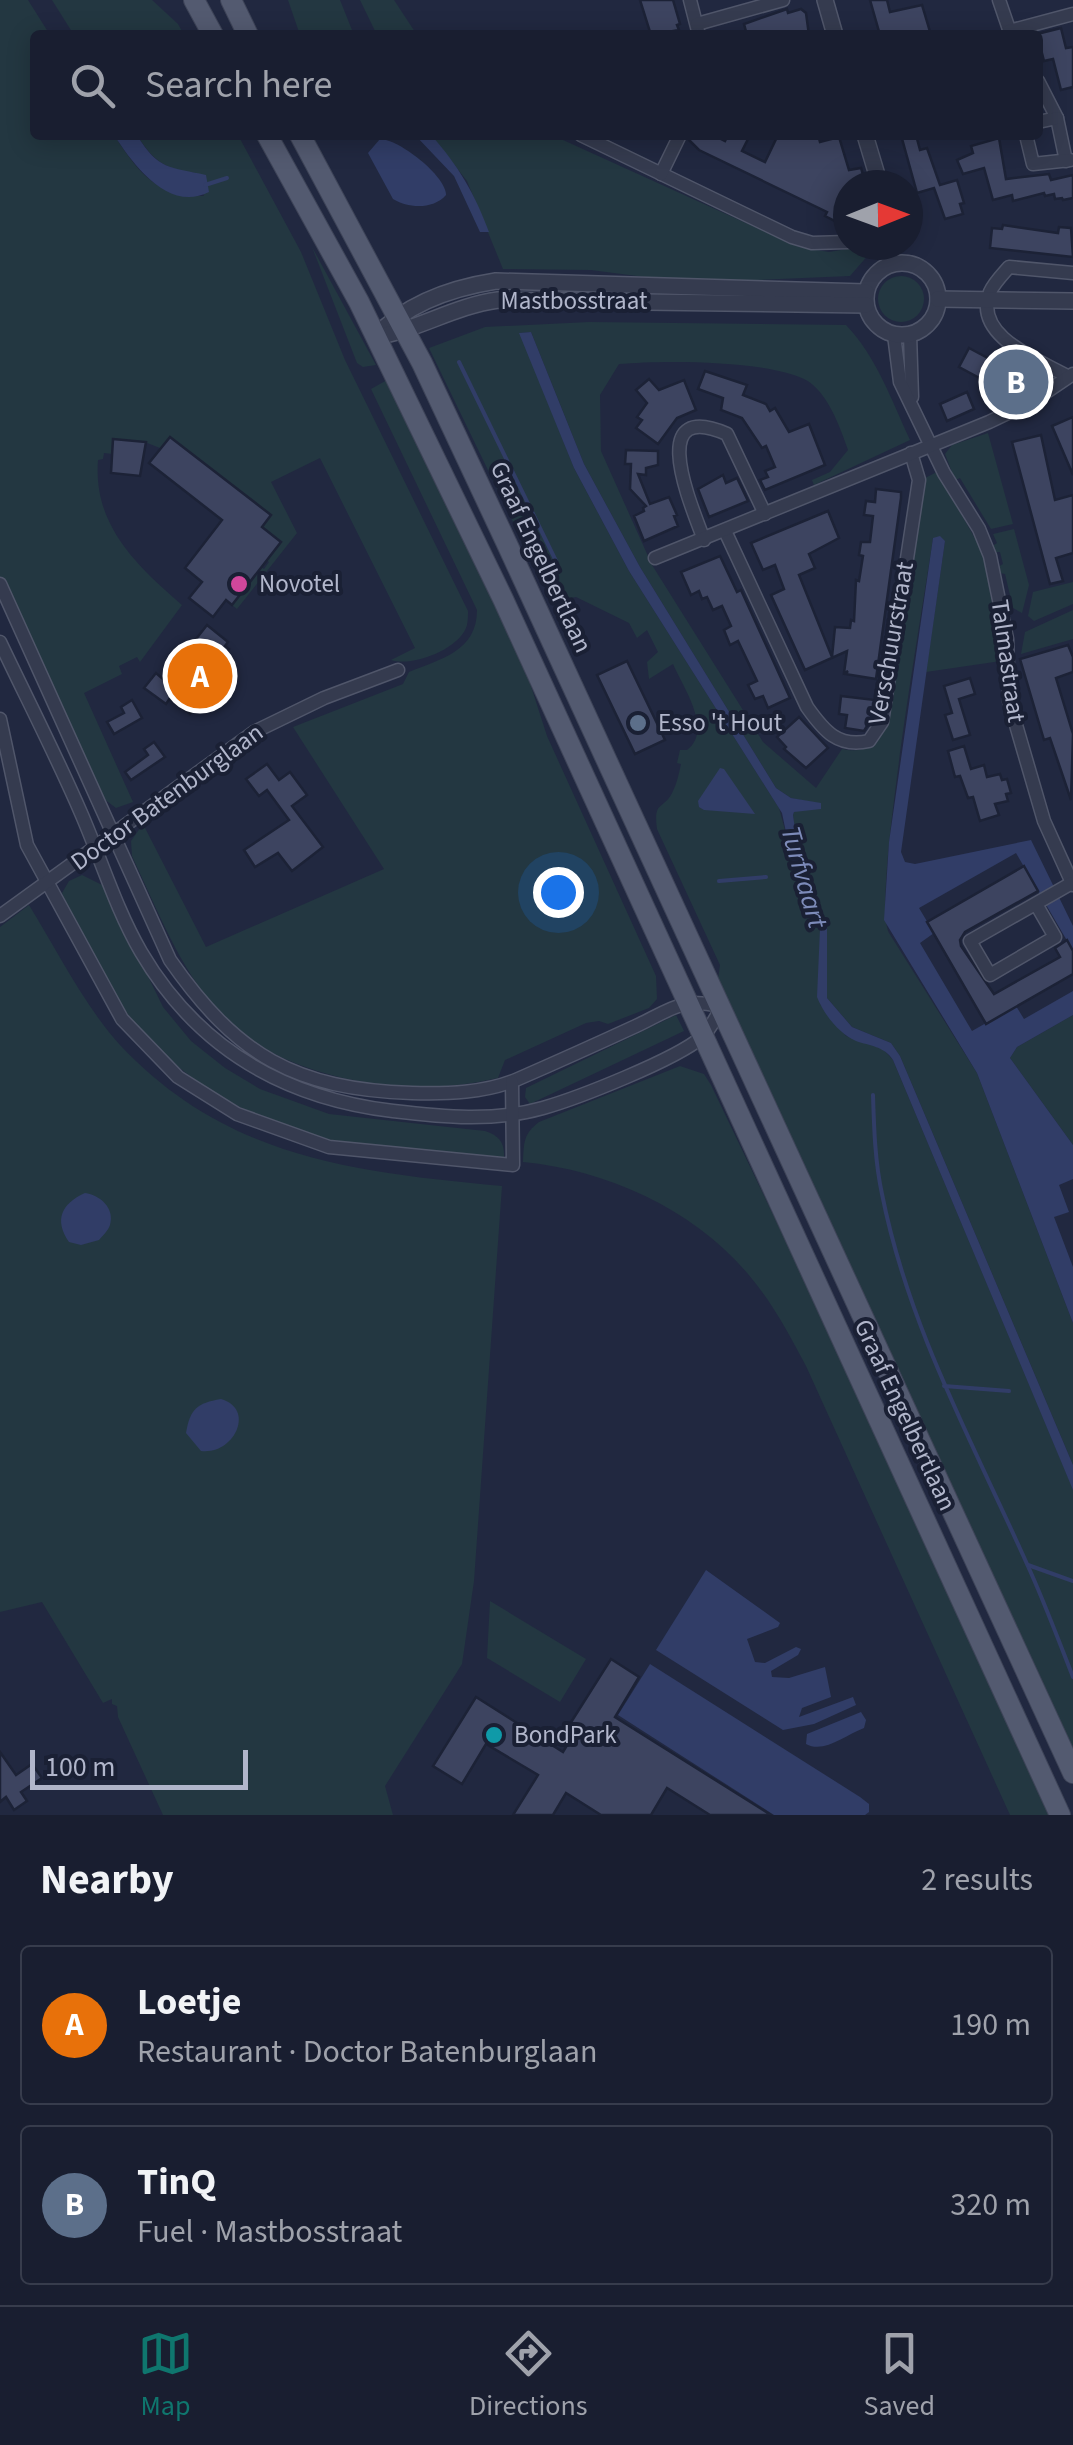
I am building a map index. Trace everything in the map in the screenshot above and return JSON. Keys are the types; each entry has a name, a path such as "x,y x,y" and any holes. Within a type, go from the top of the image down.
{"main road":[{"path":"194,0 210,30"},
{"path":"231,0 246,30"},
{"name":"Graaf Engelbertlaan","path":"270,140 360,302 503,598 1060,1815"},
{"name":"Graaf Engelbertlaan","path":"303,140 500,528 1073,1773"}],"street":[{"path":"690,0 698,30 783,0"},
{"path":"825,0 834,30"},
{"path":"998,0 1009,30"},
{"path":"1020,30 1073,14"},
{"path":"1027,140 1033,164 1070,160 1057,118 1043,91"},
{"path":"1043,121 1057,118"},
{"path":"591,140 792,238 833,242"},
{"path":"661,174 678,140"},
{"path":"866,140 876,170"},
{"path":"898,263 922,268 930,276 938,299 931,320 902,334 875,324 866,298 875,274 898,263"},
{"path":"655,558 989,422 1033,400 1070,375 1002,338 992,327 987,311 990,291 1009,267 1073,273"},
{"name":"Mastbosstraat","path":"375,336 399,324 498,300 866,298"},
{"path":"938,299 1073,301"},
{"name":"Talmastraat","path":"902,334 896,369 930,444 979,529 990,556 1008,638 1009,702 1044,821 1073,884"},
{"path":"704,540 679,462 678,447 694,427 709,426 727,434 765,514"},
{"name":"Verschuurstraat","path":"726,532 807,707 836,739 848,744 869,741 882,722 919,480 911,453"},
{"path":"0,584 170,960 200,1004 269,1060 321,1082 373,1091 438,1094 512,1082 688,1002 723,1006 704,1036 682,1050 563,1102 514,1116 446,1116 356,1106 310,1095 269,1077 204,1032 172,996 141,951 0,642"},
{"name":"Doctor Batenburglaan","path":"0,916 270,723 398,670"},
{"path":"0,719 22,829 47,882 122,1020 178,1077 237,1114 329,1147 513,1165 512,1082"},
{"path":"1040,902 1055,937 990,975 970,941 1056,892 1073,884"}],"shaded area":[{"path":"0,0 28,0 47,30 30,30 30,140 117,140 150,180 173,192 204,196 196,173 161,163 140,140 241,140 301,252 345,360 468,611 467,626 453,643 433,655 410,661 391,660 415,648 320,458 271,482 297,533 237,609 232,605 248,558 264,569 269,562 254,551 281,542 262,527 270,515 170,437 160,448 145,442 114,439 112,454 104,453 103,459 98,460 98,483 110,524 134,559 182,605 140,662 137,657 119,666 122,674 84,693 133,802 116,808 104,799 0,577"},
{"path":"52,0 152,0 181,30 71,30"},
{"path":"288,0 340,0 352,30 298,30"},
{"path":"360,0 394,0 414,30 375,30"},
{"path":"435,140 563,140 799,247 833,251 833,260 864,260 850,276 736,281 652,278 591,270 503,269 467,181"},
{"path":"312,247 376,365 363,367 357,363"},
{"path":"901,276 917,283 924,299 917,315 901,322 885,315 878,299 885,283"},
{"path":"589,322 846,325 882,380 910,440 814,485 812,480 830,472 848,450 826,400 804,379 739,365 619,364 600,395 601,451 652,565 763,742 816,788 842,749 869,747 887,727 923,479 937,472 984,554 1001,661 926,672 945,541 933,538 893,809 885,909 889,933 977,1073 1073,1323 1073,1465 900,1056 891,1043 852,1027 827,998 827,923 800,863 793,815 821,804 791,798 776,788 640,567 584,464 531,332 520,333 574,468 629,571 779,808 798,878 820,929 820,1004 846,1036 883,1049 893,1060 1073,1489 1073,1753 718,979 720,965 657,829 658,809 670,797 677,781 680,750 687,750 697,732 689,697 673,664 649,679 647,662 658,652 647,630 637,638 629,623 576,597 567,599 543,584 429,348 485,327"},
{"path":"387,380 528,677 547,736 656,976 657,999 649,1008 608,1024 586,1023 505,1060 498,1078 444,1086 372,1083 305,1067 267,1050 236,1028 210,1002 189,972 132,856 131,841 143,824 206,947 384,869 293,727 403,684 409,672 455,652 471,635 475,624 477,610 371,389"},
{"path":"988,433 1013,524 991,529 960,478 955,480 945,454 952,445"},
{"path":"1014,529 1029,585 1022,613 1013,608 1005,574 1000,573 1000,552 991,547 997,543 993,534"},
{"path":"1073,582 1073,604 1034,621 1028,616 1033,592"},
{"path":"1073,610 1073,639 1021,654 1025,632"},
{"path":"82,875 104,886 163,1007 191,1041 225,1068 260,1089 329,1114 485,1131 500,1141 504,1159 389,1151 321,1139 246,1111 200,1083 158,1049 129,1017 67,914 62,893 69,881"},
{"path":"29,905 107,1030 161,1083 204,1113 249,1136 296,1153 396,1174 502,1186 474,1581 462,1664 385,1786 393,1815 163,1815 118,1717 117,1706 112,1699 103,1703 42,1602 0,1612 0,927"},
{"path":"676,1015 684,1031 530,1104 525,1097 526,1088"},
{"path":"1073,1015 1073,1145 1010,1058 1017,1047"},
{"path":"680,1066 704,1074 711,1085 857,1390 1051,1815 1010,1815 806,1366 757,1285 726,1251 675,1212 617,1184 555,1166 523,1162 525,1139 539,1122"},
{"path":"490,1601 586,1659 560,1702 487,1658"}],"water":[{"path":"118,140 141,140 159,161 206,175 209,192 194,197 166,191 131,159"},
{"path":"379,140 398,145 438,178 446,195 421,206 393,199 368,153"},
{"path":"420,140 435,140 449,157 472,193 489,232 480,232 454,176"},
{"path":"531,332 584,464 640,567 776,788 791,798 821,803 821,809 793,815 800,863 827,923 827,998 852,1027 891,1043 900,1056 1073,1465 1073,1490 893,1060 881,1049 844,1033 827,1016 817,997 820,929 793,866 782,813 629,571 574,468 519,333"},
{"path":"940,536 945,541 901,852 905,862 915,864 1031,840 1073,926 1073,951 1016,853 919,908 934,933 920,943 972,1031 1016,1006 1024,1019 1073,991 1073,1015 1017,1047 1010,1058 1073,1145 1073,1179 1059,1185 1069,1212 1054,1217 1073,1267 1073,1323 977,1073 884,920 889,842 933,538"},
{"path":"720,768 755,814 699,807 698,801"},
{"path":"85,1193 105,1203 111,1219 99,1240 81,1245 69,1242 61,1220 70,1202"},
{"path":"221,1399 232,1404 237,1412 236,1430 223,1446 201,1451 186,1433 190,1418 200,1405"},
{"path":"706,1570 780,1623 747,1639 755,1662 765,1663 796,1647 801,1649 798,1655 771,1671 772,1677 789,1678 825,1667 831,1697 802,1708 799,1717 853,1697 856,1705 814,1724 783,1730 656,1650"},
{"path":"650,1664 860,1797 869,1804 869,1812 774,1815 618,1715"},
{"path":"861,1712 866,1720 864,1728 820,1747 806,1744 807,1734"}],"building":[{"path":"640,0 673,0 679,30 649,30"},
{"path":"870,0 887,0 890,12 922,5 930,30 879,30"},
{"path":"787,9 788,13 801,9 806,13 808,30 746,30 744,24"},
{"path":"1061,28 1066,48 1073,47 1073,87 1061,90 1053,59 1044,61 1043,32"},
{"path":"689,140 748,140 742,151 765,162 776,140 840,140 849,170 833,170 833,220 825,216 827,212 699,150"},
{"path":"902,140 917,140 920,150 927,148 940,185 957,180 963,214 945,219 934,188 923,191 923,170 911,170"},
{"path":"999,140 1006,179 1049,174 1051,180 1073,175 1073,198 1055,199 1054,194 1044,193 1013,201 1012,195 993,200 984,168 963,174 957,160 973,153 971,146"},
{"path":"1003,225 1058,233 1059,227 1071,228 1073,257 990,248 992,228 1002,229"},
{"path":"969,348 1016,373 1021,363 1042,374 1036,386 1024,380 1017,392 1003,385 1000,389 959,367"},
{"path":"705,371 747,385 743,395 766,404 770,411 775,408 789,432 809,424 825,465 765,490 760,480 768,477 765,471 775,467 766,446 762,448 742,418 721,410 723,398 698,389"},
{"path":"649,379 659,390 684,380 696,410 677,418 658,444 636,428 642,420 637,417 647,403 636,390"},
{"path":"967,392 974,409 947,421 940,404"},
{"path":"1073,417 1073,475 1052,426"},
{"path":"1041,435 1055,500 1073,495 1073,553 1056,558 1063,581 1050,584 1012,442"},
{"path":"170,437 271,515 262,527 281,542 232,605 226,600 213,617 189,598 202,582 185,568 222,520 149,463"},
{"path":"113,439 146,442 140,476 111,473"},
{"path":"626,450 658,451 658,465 646,468 646,475 638,474 650,504 669,497 677,515 674,516 678,526 644,541 634,516 646,506 630,489 631,464 625,464"},
{"path":"723,475 726,483 737,478 748,501 709,517 698,489"},
{"path":"876,489 901,492 901,498 876,679 845,674 847,651 805,670 771,595 784,589 775,565 763,570 751,543 828,511 839,538 809,554 815,568 799,575 832,657 835,627 850,628 851,620 854,621 856,580 859,581 863,556 859,555 861,542 870,542 873,516 864,515 866,501 875,502"},
{"path":"720,556 737,592 741,590 790,698 768,708 763,696 755,699 748,685 757,681 738,641 730,645 724,630 731,626 722,606 713,610 699,591 691,595 681,572"},
{"path":"207,625 228,642 225,646 229,649 199,690 205,695 190,714 170,698 166,704 144,688 156,673 164,680"},
{"path":"1068,645 1073,672 1056,678 1073,734 1071,800 1050,738 1044,740 1020,659"},
{"path":"627,661 665,740 635,754 597,675"},
{"path":"970,678 975,694 959,699 970,735 953,740 945,715 952,713 944,686"},
{"path":"841,696 875,700 872,718 864,731 845,728 847,715 839,714"},
{"path":"132,700 142,718 114,734 107,722 124,713 121,707"},
{"path":"799,717 828,748 806,768 784,749 777,737"},
{"path":"154,742 165,757 131,780 125,772 148,755 144,749"},
{"path":"964,746 971,769 984,765 987,777 1000,774 1002,780 1007,779 1011,793 1006,794 1008,801 995,804 999,815 980,821 973,797 968,798 960,776 955,777 948,751"},
{"path":"267,764 279,780 290,772 307,795 292,806 323,847 292,871 278,853 255,867 244,850 289,820 267,790 259,796 246,779"},
{"path":"1024,866 1038,891 965,932 961,946 994,994 1060,957 1055,948 1067,940 1073,951 1073,974 986,1024 927,922"},
{"name":"BondPark","path":"611,1659 639,1677 615,1717 771,1815 710,1815 667,1788 651,1815 601,1815 566,1793 553,1815 513,1815 538,1775 486,1744 462,1784 433,1766 476,1697 563,1752 575,1732 568,1727"},
{"path":"0,1752 16,1775 32,1764 42,1778 21,1792 27,1801 14,1810 6,1797 0,1802"}],"waterway":[{"name":"Turfvaart","path":"205,185 227,178"},
{"path":"459,362 556,561"},
{"path":"719,881 766,877"},
{"path":"873,1095 880,1182 908,1290 944,1383 1033,1578 1073,1677"},
{"path":"944,1386 1009,1391"},
{"path":"1028,1565 1073,1581"}],"place":[{"name":"TinQ","path":"1016,382"},
{"name":"Novotel","path":"239,584"},
{"name":"Loetje","path":"200,676"},
{"name":"Esso 't Hout","path":"638,723"},
{"name":"BondPark","path":"494,1735"}]}
